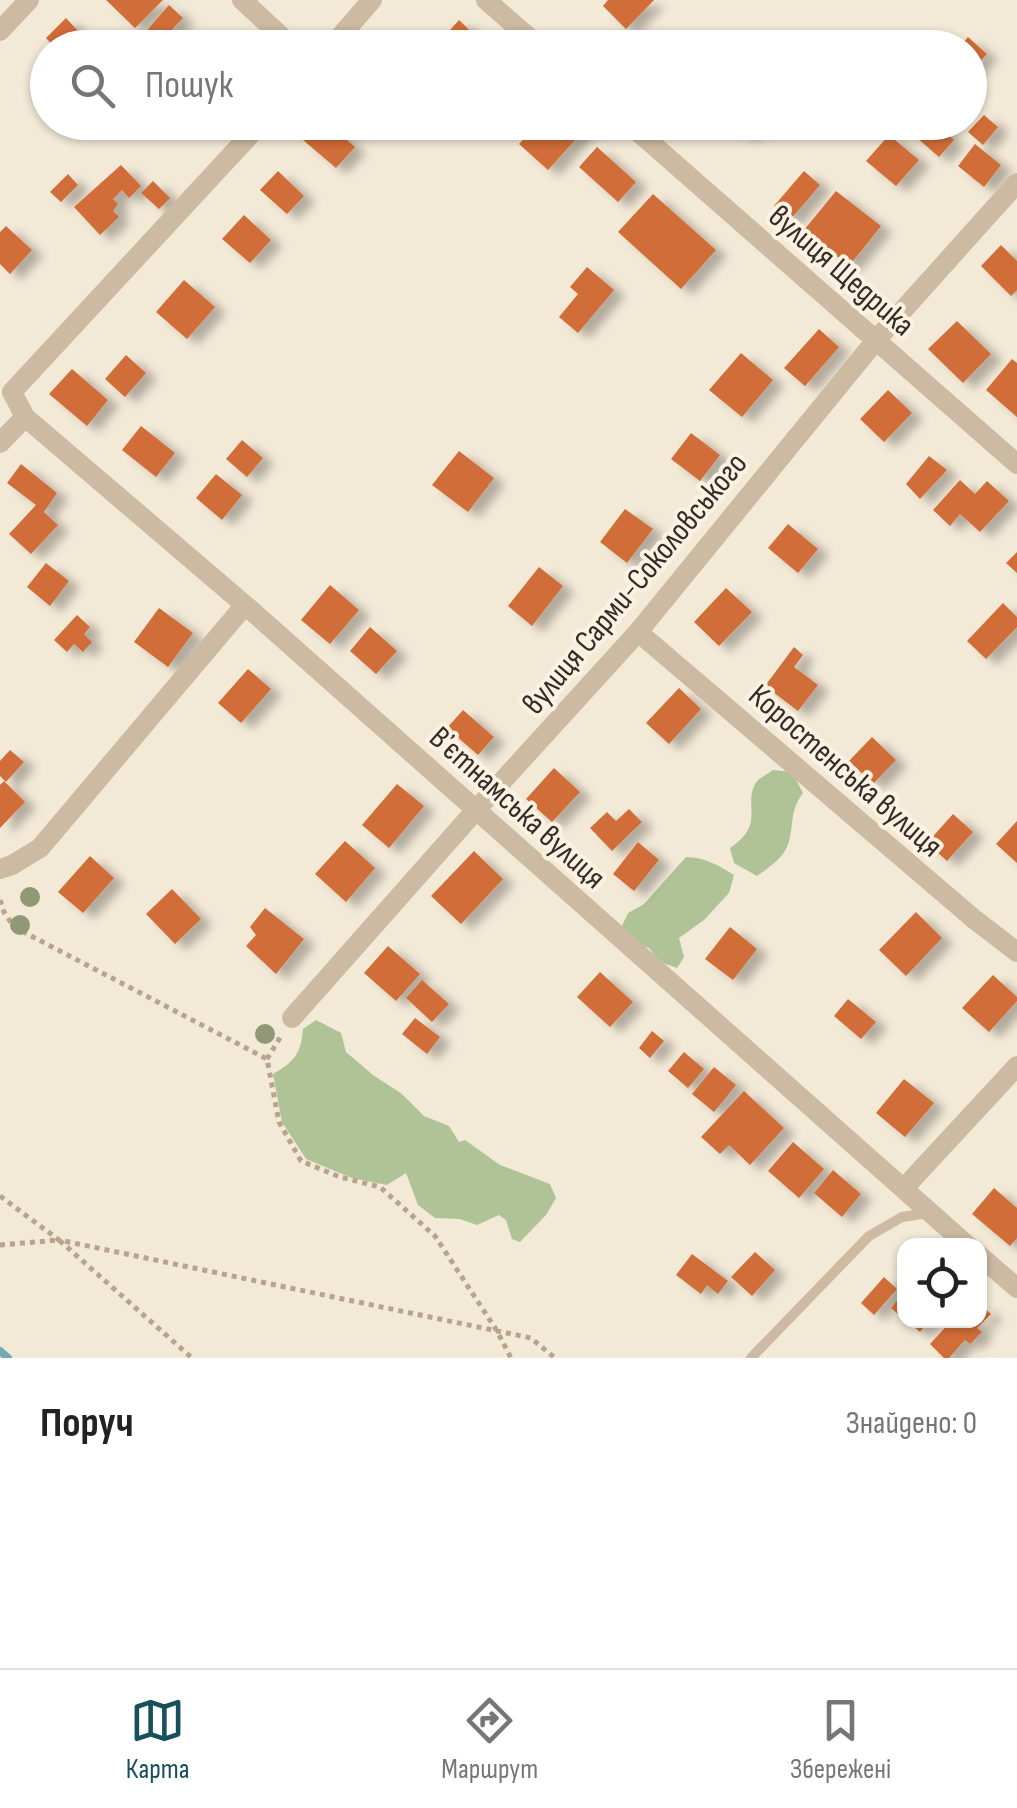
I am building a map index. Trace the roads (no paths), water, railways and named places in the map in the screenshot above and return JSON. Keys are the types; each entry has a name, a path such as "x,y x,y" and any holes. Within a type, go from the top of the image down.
{"street":[{"path":"0,31 29,0"},
{"path":"242,0 274,30"},
{"path":"346,30 372,0"},
{"path":"486,0 520,30"},
{"path":"0,443 25,417 6,386 245,140"},
{"name":"вулиця Щедрика","path":"648,140 1017,464"},
{"name":"вулиця Сарми-Соколовського","path":"292,1018 638,632 877,339 1017,184"},
{"name":"Вʼєтнамська вулиця","path":"25,417 245,605 959,1238"},
{"path":"0,869 40,848 245,605"},
{"name":"Коростенська вулиця","path":"638,632 1017,952"},
{"path":"904,1188 1017,1066"},
{"path":"987,1262 1017,1288"}],"lane":[{"path":"751,1358 869,1236 902,1217 929,1212"}],"waterway":[{"path":"0,1351 8,1358"}]}
